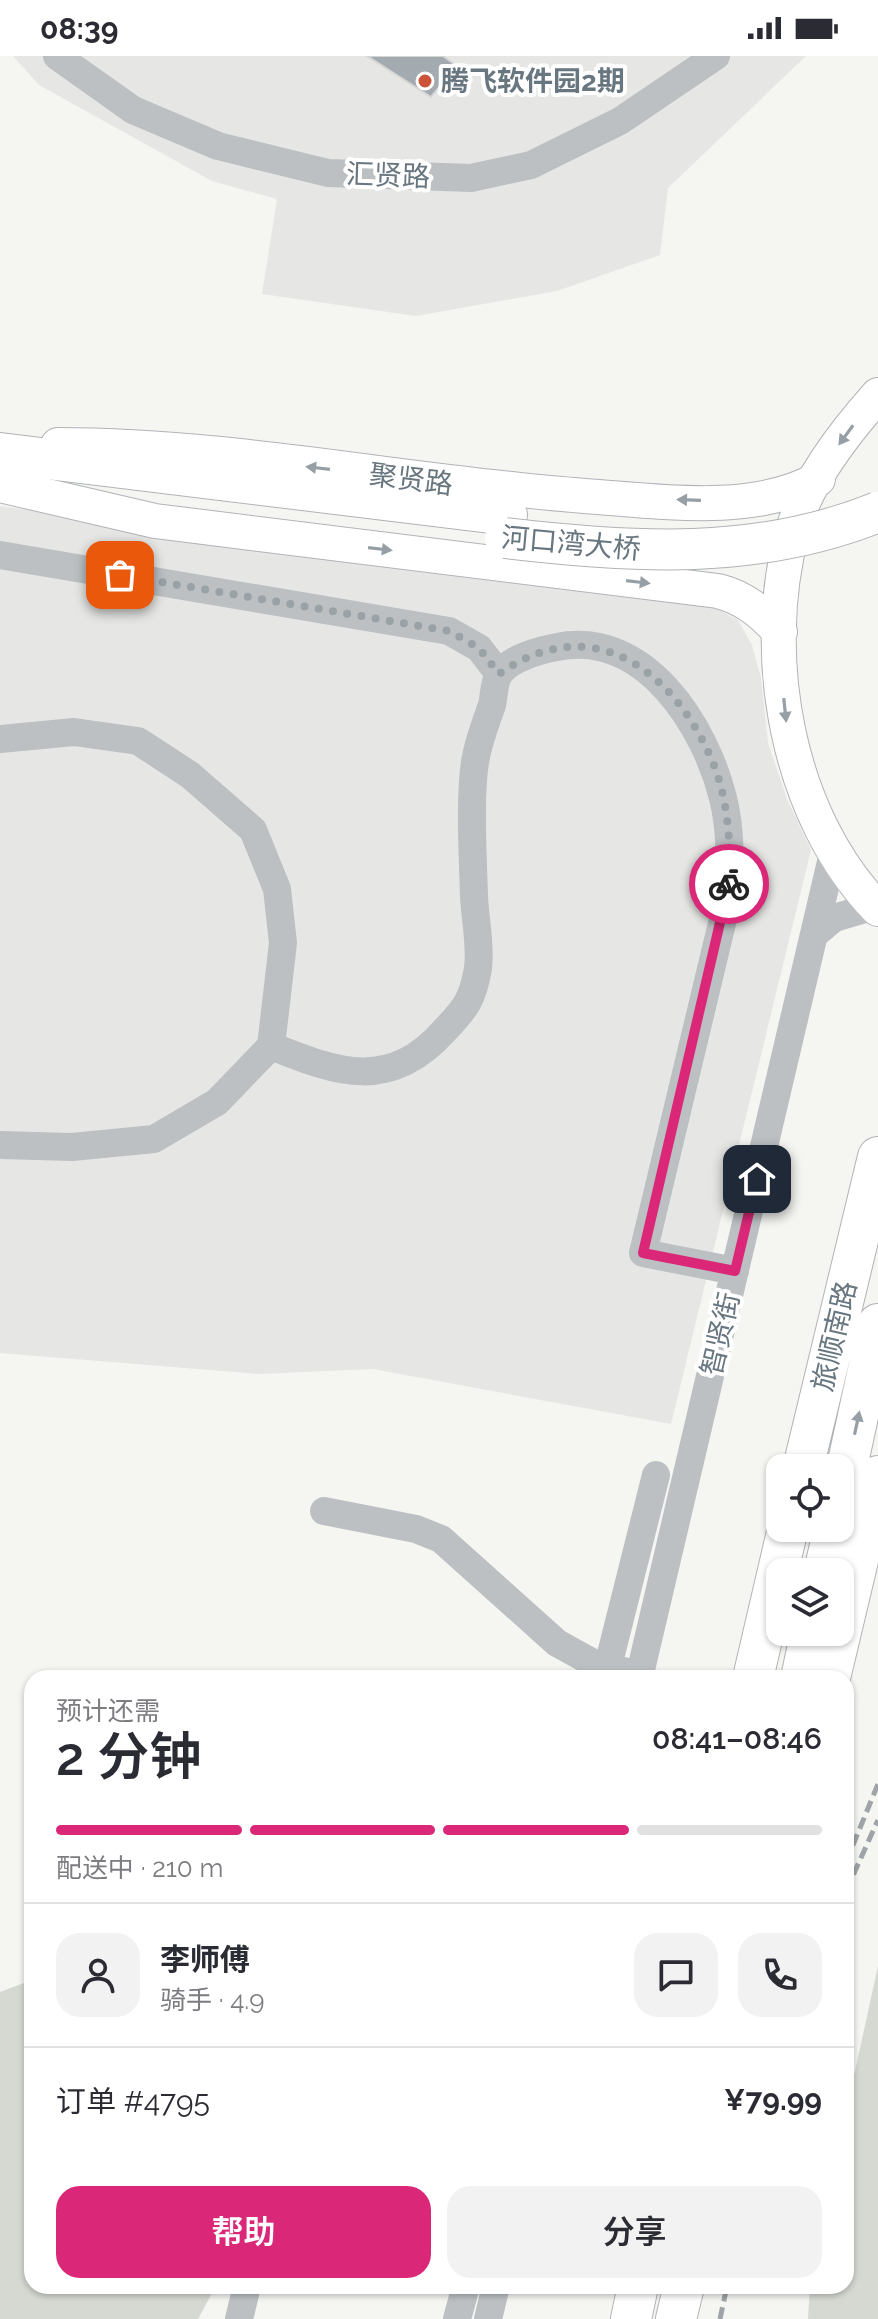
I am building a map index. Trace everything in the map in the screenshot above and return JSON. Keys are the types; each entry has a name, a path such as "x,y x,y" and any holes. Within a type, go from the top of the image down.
{"highway":[{"path":"0,450 261,499"},
{"path":"0,479 261,499"},
{"name":"河口湾大桥","path":"506,526 714,524 793,513 878,482"},
{"name":"河口湾大桥","path":"261,499 506,526 635,550 716,550 818,534 878,512"},
{"name":"旅顺南路","path":"806,1454 878,1157"},
{"path":"823,1454 878,1201"},
{"path":"850,1454 878,1324"},
{"path":"832,1670 878,1476"},
{"path":"755,1670 785,1542"},
{"path":"776,1670 781,1646"},
{"path":"803,1670 808,1646"},
{"path":"613,2319 618,2294"},
{"path":"631,2319 636,2294"},
{"path":"658,2319 663,2294"},
{"path":"676,2319 682,2294"}],"main road":[{"path":"876,908 834,849 798,768 787,723 780,632 783,581 792,532 840,442 878,395"},
{"name":"聚贤路","path":"0,450 104,445 162,449 511,490 737,502 782,495 818,479"},
{"path":"0,485 155,521 718,591 737,596 756,608 780,632"},
{"path":"718,591 733,578 741,563 745,525 737,502"}],"street":[{"name":"汇贤路","path":"57,56 133,110 218,146 328,173 471,178 531,165 620,121 716,56"},
{"path":"0,555 449,631 479,648 499,674"},
{"path":"271,1046 326,1068 380,1072 428,1050 471,1002 479,964 474,894 475,759 499,674 519,660 565,645 615,652 642,667 670,693 693,723 712,759 730,843 729,894 643,1253 735,1271"},
{"path":"0,739 74,732 138,741 190,775 253,830 277,889 283,943 271,1046 217,1102 154,1139 72,1147 0,1145"},
{"name":"智贤街","path":"642,1670 834,849"},
{"path":"815,934 834,918 876,908"},
{"path":"607,1670 656,1475"},
{"path":"324,1511 416,1529 441,1539 557,1643 604,1670"},
{"path":"239,2319 245,2294"},
{"path":"457,2319 464,2294"},
{"path":"488,2319 494,2294"}],"shaded area":[{"path":"13,56 806,56 668,188 660,255 557,291 416,316 262,294 277,199 212,181 39,85"},
{"path":"0,506 713,607 738,620 752,645 761,678 768,743 787,799 811,850 671,1424 373,1369 258,1374 0,1353"},
{"path":"878,1966 878,2319 808,2319 810,2294 854,2294 854,2076"},
{"path":"24,1983 24,2294 212,2294 198,2319 0,2319 0,1992"}],"building":[{"name":"腾飞软件园2期","path":"367,56 443,56 457,66 431,97"}],"railway":[{"path":"854,1842 878,1784"},
{"path":"854,1873 878,1820"},
{"path":"720,2319 725,2294"}],"way so far":[{"path":"120,575 449,631 465,637 479,648 499,674 519,660 565,645 615,652 642,667 670,693 693,723 712,759 724,800 730,843 729,884"}],"place":[{"name":"腾飞软件园2期","path":"425,81"}],"route":[{"path":"729,884 643,1253 735,1271 757,1179"}]}
